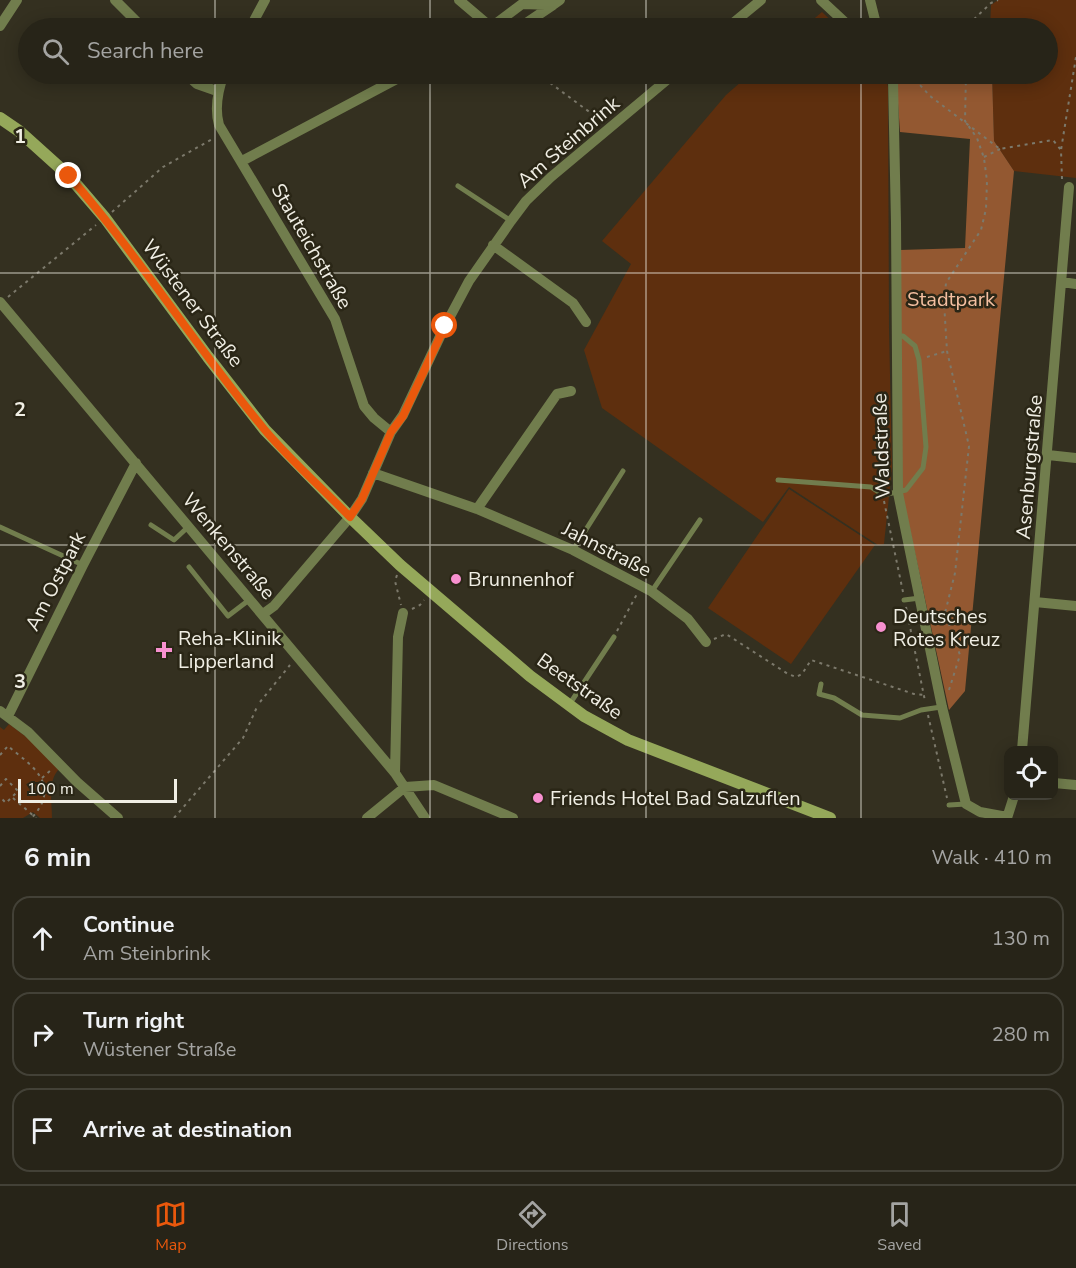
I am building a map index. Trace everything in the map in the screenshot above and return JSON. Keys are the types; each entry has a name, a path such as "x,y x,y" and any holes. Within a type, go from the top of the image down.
{"main road":[{"name":"Wüstener Straße","path":"0,118 19,131 69,176 105,218 265,430 350,517"},
{"name":"Beetstraße","path":"350,517 400,565 530,676 599,726 653,751 830,818"}],"street":[{"path":"0,26 17,0"},
{"path":"115,0 133,18"},
{"path":"255,18 265,0"},
{"path":"459,0 480,18"},
{"path":"740,18 761,0"},
{"path":"821,0 840,18"},
{"path":"870,0 874,18"},
{"path":"504,18 522,4 557,3"},
{"path":"534,18 557,3"},
{"path":"197,84 218,91"},
{"name":"Stauteichstraße","path":"220,84 217,116 224,132 335,319 364,406 391,432"},
{"path":"242,161 387,84"},
{"name":"Am Steinbrink","path":"263,614 274,606 350,517 362,499 391,432 403,416 445,326 493,245 526,201 551,177 662,84"},
{"name":"Waldstraße","path":"892,84 896,223 898,493 942,707 966,804"},
{"name":"Asenburgstraße","path":"1022,746 1069,187"},
{"path":"493,245 573,303 586,322"},
{"path":"1062,282 1076,284"},
{"name":"Wenkenstraße","path":"0,302 395,773 425,818"},
{"path":"477,509 557,393 571,391"},
{"path":"1048,456 1076,458"},
{"name":"Am Ostpark","path":"4,714 136,464"},
{"name":"Jahnstraße","path":"373,473 477,509 573,550 646,589 688,619 706,642"},
{"path":"1035,602 1076,606"},
{"path":"395,773 398,637 403,613"},
{"path":"4,714 28,732 77,782 118,818"},
{"path":"1058,783 1076,785"},
{"path":"367,818 405,787 435,785 513,818"},
{"path":"966,804 980,812 1007,817 1012,800"}],"lane":[{"path":"458,186 511,221"},
{"path":"778,480 871,488 883,495 906,490 923,468 926,447 919,360 915,346 903,336 897,337"},
{"path":"573,550 623,471"},
{"path":"646,589 700,520"},
{"path":"151,525 174,540 189,526"},
{"path":"0,527 82,565"},
{"path":"189,567 228,616 250,598"},
{"path":"904,600 920,598"},
{"path":"569,705 614,637"},
{"path":"821,684 819,694 834,698 862,715 900,718 927,709 942,707"},
{"path":"948,805 966,804"}],"path":[{"path":"976,18 991,3 998,0"},
{"path":"1069,187 1062,179 1061,150 1076,57"},
{"path":"551,84 610,128"},
{"path":"919,84 930,96 1000,149"},
{"path":"942,707 960,654 945,613 955,573 969,446 947,351 944,302 946,283 981,230 986,209 987,181 984,158 977,138 965,121 966,84"},
{"path":"0,302 105,218 163,167 224,132"},
{"path":"984,158 1000,149 1053,140 1061,150"},
{"path":"919,360 947,351"},
{"path":"883,495 948,805"},
{"path":"400,565 395,581 403,613"},
{"path":"614,637 646,589"},
{"path":"706,642 726,634 796,677 802,674 811,660 914,694 924,695"},
{"path":"260,702 298,656"},
{"path":"174,818 243,738 257,707"},
{"path":"0,755 9,746 42,778 44,796 33,817 12,797"},
{"path":"42,778 51,770"},
{"path":"0,786 6,779 18,791 6,803 0,798"}],"shaded area":[{"path":"998,0 1076,0 1076,178 1014,171 994,141 992,84 1058,84 1058,18 990,18 991,5"},
{"path":"822,12 828,18 815,18"},
{"path":"739,84 887,84 892,468 884,544 878,545 789,487 763,522 602,408 584,350 631,264 602,241 726,95"},
{"path":"789,489 875,545 791,664 708,608"},
{"path":"9,724 37,745 60,768 52,785 52,818 40,818 33,812 23,818 0,818 0,727 4,730"}],"green space":[{"name":"Stadtpark","path":"897,84 992,84 994,141 1014,171 965,691 949,710 902,493 900,250 965,248 970,139 900,132"}],"place":[{"name":"Brunnenhof","path":"456,579"},
{"name":"Deutsches Rotes Kreuz","path":"881,627"},
{"name":"Reha-Klinik Lipperland","path":"164,650"},
{"name":"Friends Hotel Bad Salzuflen","path":"538,798"}],"route":[{"path":"69,176 105,218 265,430 350,517 362,499 391,432 403,416 445,326"}]}
